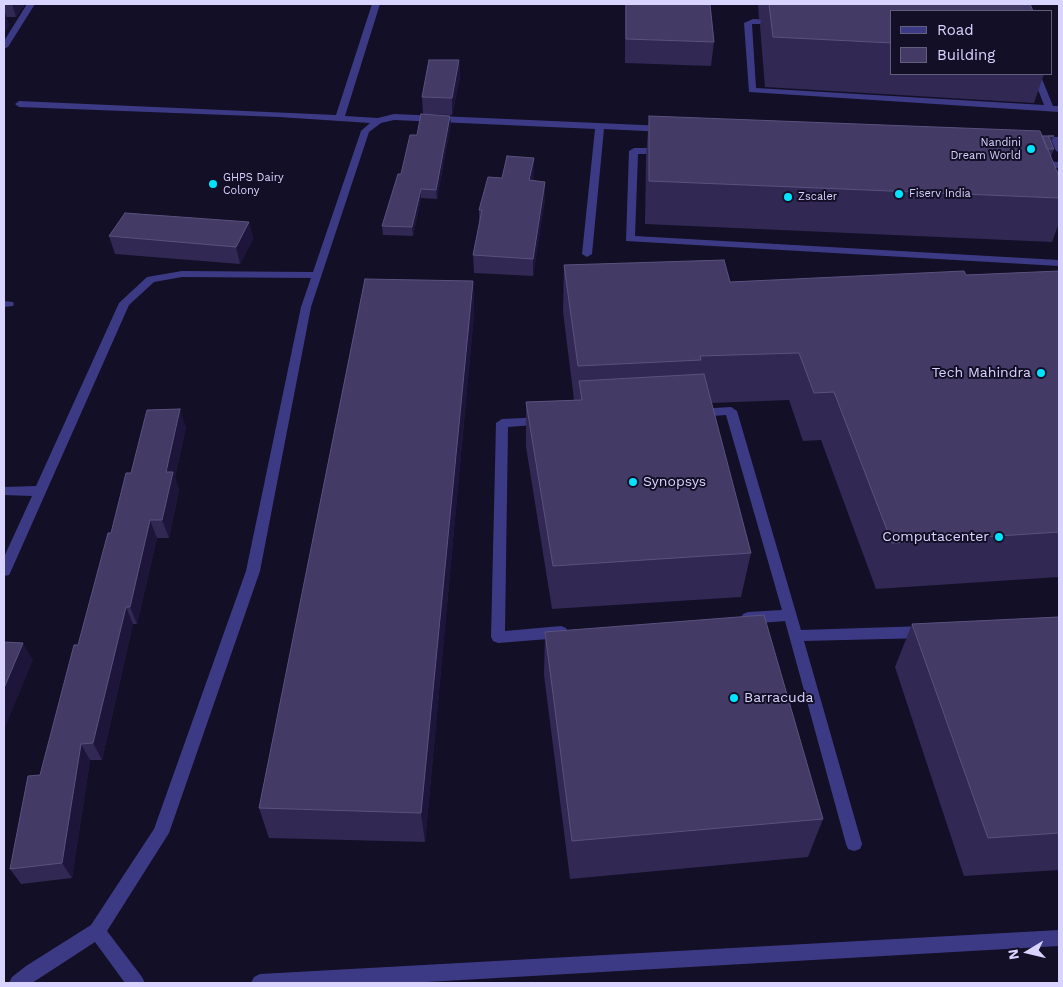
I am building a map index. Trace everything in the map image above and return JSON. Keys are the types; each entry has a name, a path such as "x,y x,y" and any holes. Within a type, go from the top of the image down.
{"street":[{"path":"4,47 31,4"},
{"path":"340,118 376,4"},
{"path":"783,22 753,20 748,23 752,90 1055,109"},
{"path":"13,21 22,21"},
{"path":"1037,75 1055,109"},
{"path":"18,104 378,121 394,117 679,130"},
{"path":"18,983 97,931 161,833 253,571 306,307 364,131 378,121"},
{"path":"587,254 600,127"},
{"path":"1025,139 1055,140 1059,149"},
{"path":"673,152 634,150 630,239 1059,263"},
{"path":"1026,164 1047,169 1059,165"},
{"path":"4,571 124,303 151,279 182,274 316,275"},
{"path":"682,414 731,411 791,615 854,844"},
{"path":"552,421 502,423 498,637 576,631"},
{"path":"4,491 40,492"},
{"path":"732,619 791,615"},
{"path":"796,636 942,632"},
{"path":"97,931 136,983"},
{"path":"260,983 1059,938"}],"building":[{"path":"626,4 710,4 714,42 626,39"},
{"path":"769,4 1030,4 1033,10 890,10 890,43 773,37"},
{"path":"429,60 459,60 452,98 422,97"},
{"path":"421,114 450,116 436,190 421,189 412,227 382,226 398,174 401,174 410,135 417,135"},
{"path":"649,116 1040,131 1059,176 1059,198 649,181"},
{"path":"1042,136 1048,136 1054,149 1047,149"},
{"path":"507,156 534,158 529,180 545,182 533,259 473,255 482,210 479,210 488,177 502,178"},
{"path":"125,213 249,222 236,247 109,236"},
{"path":"724,260 730,282 964,271 966,275 1059,271 1059,532 892,543 834,392 814,393 799,353 700,356 701,360 578,366 564,265"},
{"path":"365,279 473,281 421,813 259,808"},
{"path":"704,374 751,553 553,566 526,402 582,400 579,381"},
{"path":"180,409 166,472 173,472 162,520 150,520 130,607 126,607 93,743 81,744 62,863 10,869 28,776 40,775 74,645 78,645 108,533 111,533 126,473 131,473 147,410"},
{"path":"764,615 823,819 572,841 545,632"},
{"path":"1059,617 1059,833 988,838 912,624"},
{"path":"4,642 23,643 4,688"}],"place":[{"name":"Nandini Dream World","path":"1031,149"},
{"name":"GHPS Dairy Colony","path":"213,184"},
{"name":"Fiserv India","path":"899,194"},
{"name":"Zscaler","path":"788,197"},
{"name":"Tech Mahindra","path":"1041,373"},
{"name":"Synopsys","path":"633,482"},
{"name":"Computacenter","path":"999,537"},
{"name":"Barracuda","path":"734,698"}]}
